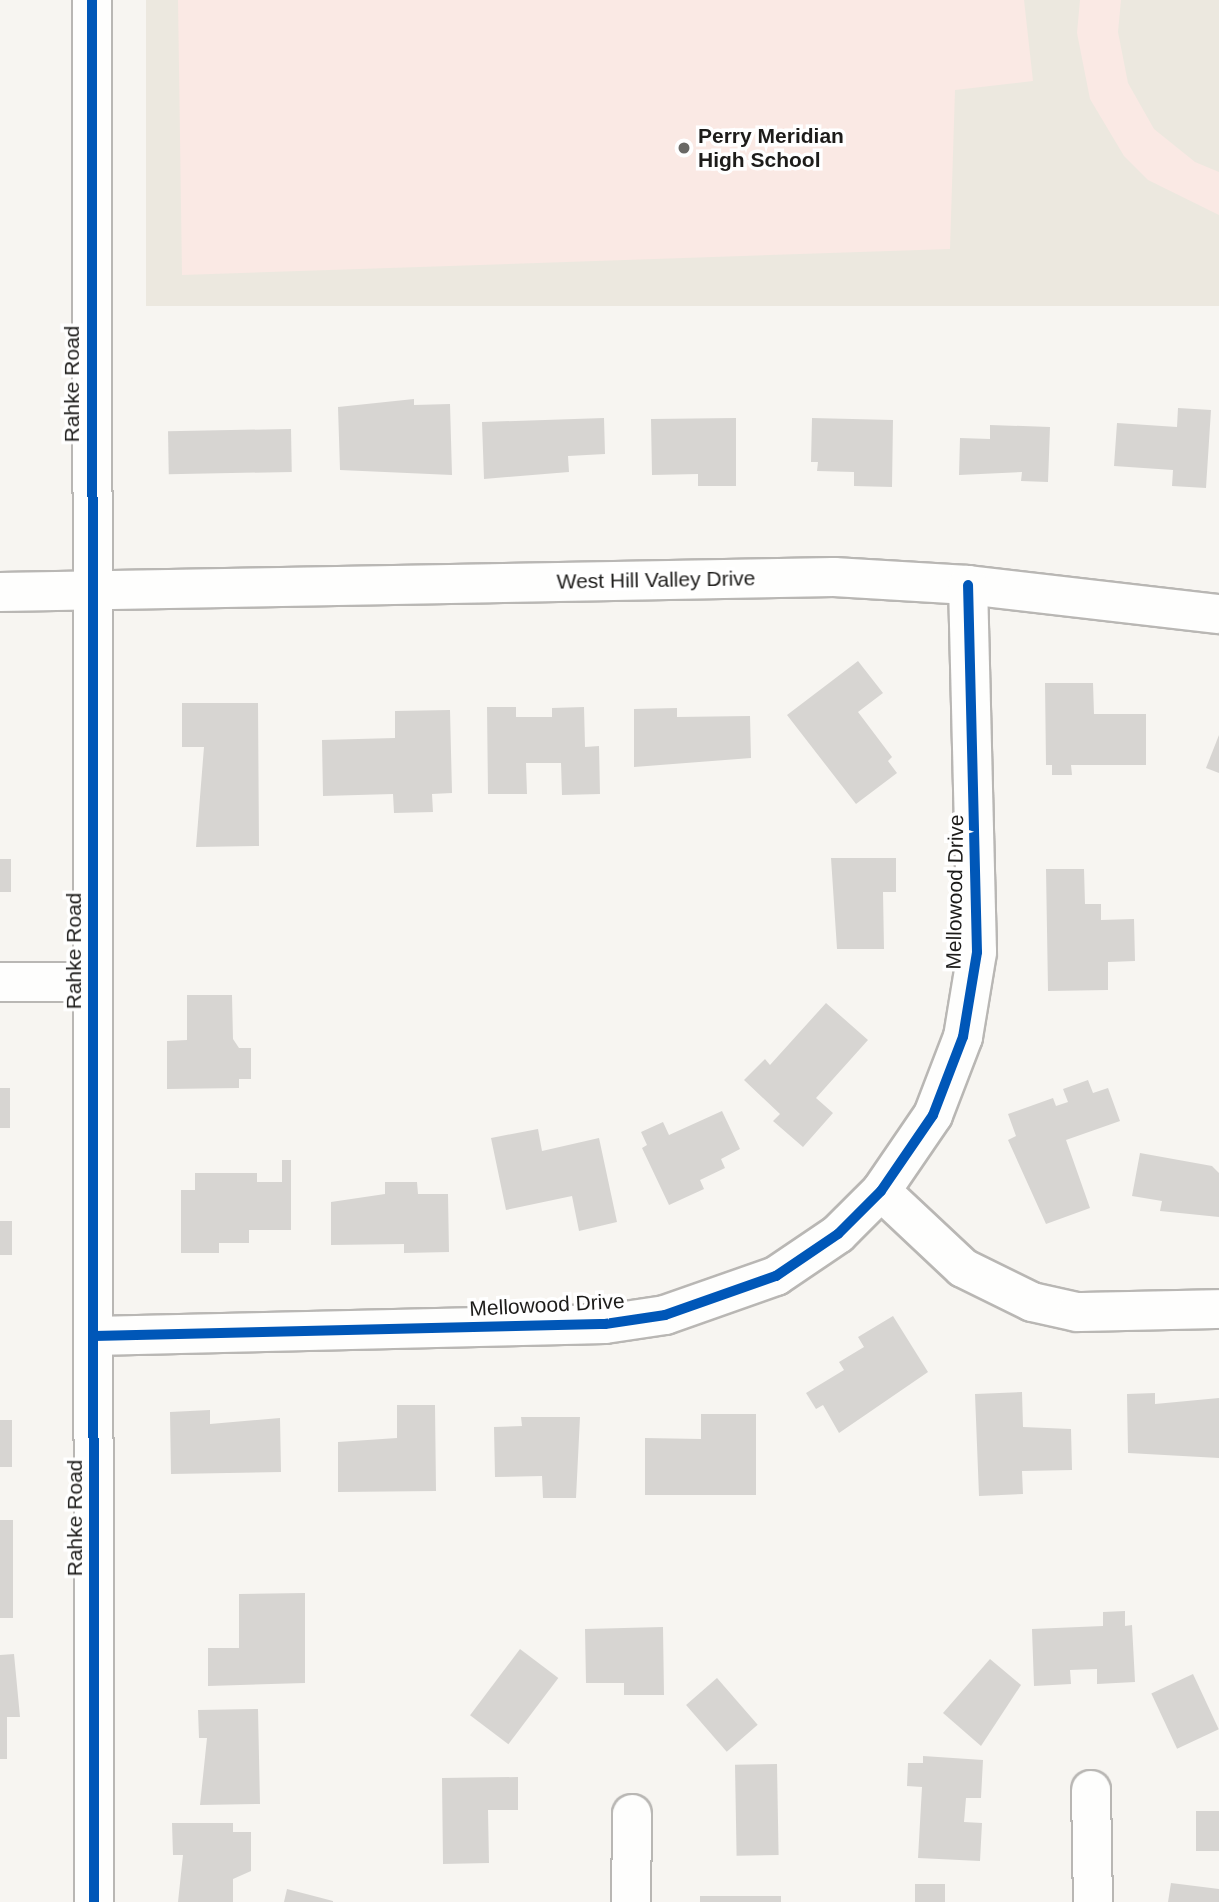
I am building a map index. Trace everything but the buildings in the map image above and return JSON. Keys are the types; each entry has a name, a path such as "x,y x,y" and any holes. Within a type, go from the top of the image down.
{"street":[{"name":"Rahke Road","path":"92,0 94,1902"},
{"name":"West Hill Valley Drive","path":"0,592 834,577 968,585 1219,614"},
{"name":"Mellowood Drive","path":"94,1336 606,1324 665,1315 776,1276 838,1234 881,1191 933,1115 963,1037 977,952 968,585"},
{"path":"0,982 93,982"},
{"path":"881,1191 963,1268 1032,1302 1077,1312 1219,1309"},
{"path":"1091,1790 1093,1902"},
{"path":"631,1902 632,1814"}],"shaded area":[{"name":"Perry Meridian High School","path":"146,0 1219,0 1219,306 146,306"},
{"name":"Perry Meridian High School","path":"178,0 1024,0 1033,81 955,90 950,249 182,275"},
{"path":"1080,0 1121,0 1118,32 1128,83 1154,129 1195,162 1219,172 1219,215 1148,180 1124,156 1090,99 1077,33"}],"cycle path":[{"path":"92,0 94,1902"},
{"path":"94,1336 605,1324 665,1315 776,1276 838,1234 881,1191 933,1115 963,1037 977,952 968,585"}],"place":[{"name":"Perry Meridian High School","path":"684,148"}]}
